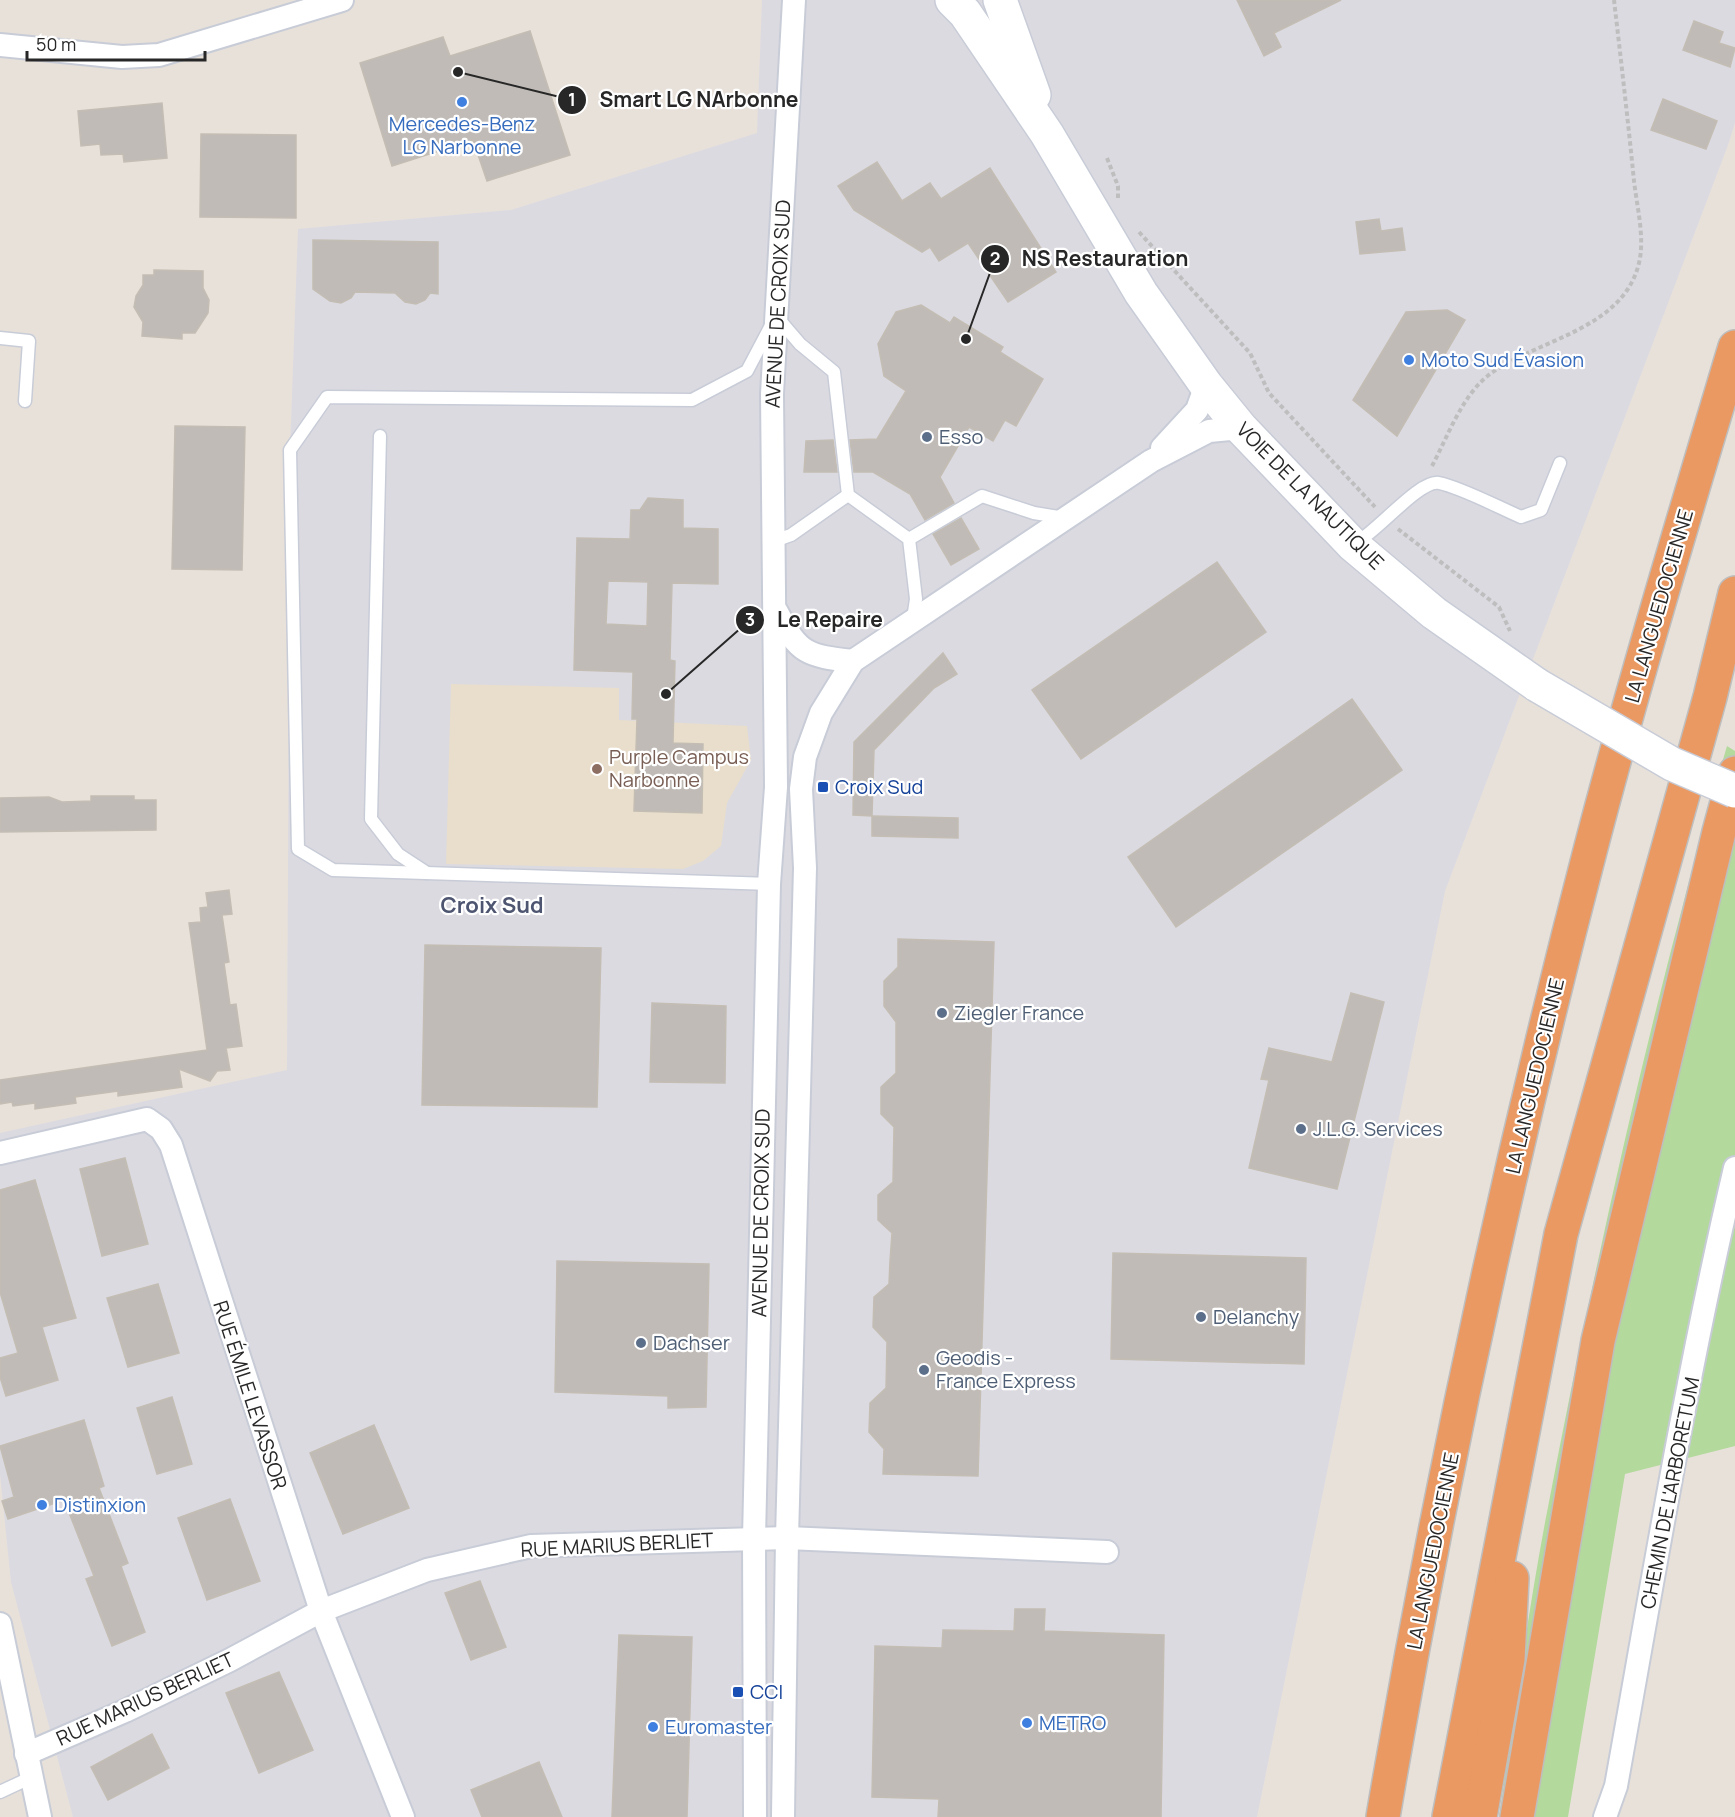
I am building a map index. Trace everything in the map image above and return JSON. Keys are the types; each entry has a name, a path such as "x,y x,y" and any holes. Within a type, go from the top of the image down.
{"highway":[{"name":"LA LANGUEDOCIENNE","path":"1383,1817 1439,1514 1536,1065 1591,847 1735,347"},
{"path":"1449,1817 1561,1234 1710,697 1735,593"},
{"path":"1517,1817 1598,1341 1735,773"},
{"path":"1480,1817 1508,1659 1518,1459"}],"street":[{"path":"0,45 122,57 159,55 286,8 342,0"},
{"name":"AVENUE DE CROIX SUD","path":"755,1817 754,1538 769,884 776,787 772,394 794,0"},
{"name":"VOIE DE LA NAUTIQUE","path":"952,0 964,13 1047,134 1141,293 1206,385 1241,428 1353,545 1434,613 1538,685 1672,764 1735,791"},
{"name":"VOIE DE LA NAUTIQUE","path":"1000,0 1047,134"},
{"name":"AVENUE DE CROIX SUD","path":"1152,461 1197,410 1206,385"},
{"name":"AVENUE DE CROIX SUD","path":"783,1817 787,1538 806,868 801,789 805,757 822,713 853,661 1152,461 1209,431 1241,428"},
{"name":"AVENUE DE CROIX SUD","path":"774,608 792,642 819,658 853,661"},
{"name":"RUE ÉMILE LEVASSOR","path":"0,1153 147,1119 161,1129 171,1145 321,1611 404,1817"},
{"name":"CHEMIN DE L'ARBORETUM","path":"1605,1817 1616,1786 1708,1292 1735,1168"},
{"name":"RUE MARIUS BERLIET","path":"26,1754 125,1711 230,1660 321,1611 427,1570 531,1546 787,1538 1107,1552"},
{"path":"0,1624 40,1817"}],"lane":[{"path":"769,884 333,870 298,849 290,450 327,397 692,400 747,371 776,316 800,344 834,372 848,495 909,539 916,599 913,619"},
{"path":"0,338 29,341 25,401"},
{"path":"380,436 371,819 398,854 428,873"},
{"path":"1353,545 1367,538 1420,487 1437,482 1521,517 1541,510 1560,463"},
{"path":"774,541 791,536 848,495"},
{"path":"909,539 982,496 1034,513 1065,518"},
{"path":"0,1792 32,1777"}],"path":[{"path":"1420,487 1473,390 1490,374 1539,346 1592,322 1615,305 1630,284 1639,263 1639,224 1614,0"},
{"path":"1107,158 1118,186 1117,204"},
{"path":"1133,227 1250,353 1269,393 1387,520 1499,607 1511,635"}],"shaded area":[{"path":"762,0 1735,0 1735,123 1728,145 1445,891 1257,1817 73,1817 11,1582 0,1474 0,1133 287,1070 290,450 298,229 511,210 757,133"},
{"name":"Purple Campus Narbonne","path":"451,684 619,688 619,720 747,726 751,760 727,803 721,846 703,861 683,869 446,864"}],"green space":[{"path":"1727,746 1735,751 1735,1446 1625,1474 1568,1817 1499,1817 1541,1545 1586,1315 1651,1029"}],"building":[{"path":"1237,0 1341,0 1274,33 1281,47 1264,56"},
{"path":"1694,21 1723,32 1719,43 1735,48 1730,67 1683,50"},
{"name":"Mercedes-Benz LG Narbonne","path":"530,31 570,155 487,181 473,140 392,166 360,63 443,37 450,56"},
{"path":"1663,99 1717,121 1706,149 1651,130"},
{"path":"162,103 167,158 124,162 123,154 101,155 100,144 81,146 78,111"},
{"path":"201,134 296,135 296,218 200,217"},
{"path":"877,162 902,201 930,183 941,199 990,168 1056,272 1008,302 968,243 939,261 930,247 922,252 854,210 838,186"},
{"path":"1379,219 1381,231 1402,228 1405,250 1360,254 1356,222"},
{"path":"313,240 438,242 438,294 430,293 425,300 416,304 405,302 395,293 355,292 351,298 341,303 330,301 313,289"},
{"path":"154,270 203,271 203,288 209,300 208,313 195,333 182,333 182,339 142,336 143,322 134,307 136,296 143,285 143,275 154,275"},
{"path":"921,305 950,323 954,317 1003,347 1000,352 1043,379 1016,426 1005,420 993,441 969,427 940,477 954,503 925,520 910,494 873,472 854,472 850,440 877,439 906,391 884,376 878,344 896,312"},
{"name":"Moto Sud Évasion","path":"1447,310 1465,320 1397,436 1353,400 1406,312"},
{"path":"175,426 245,427 242,570 172,569"},
{"path":"833,440 837,472 804,472 806,441"},
{"path":"648,498 683,500 683,528 718,529 718,584 672,583 670,660 675,661 673,743 703,744 702,813 634,811 637,719 632,719 633,672 574,670 577,538 630,539 631,510 640,510","holes":["608,581 648,582 647,626 606,624"]},
{"path":"961,518 979,549 951,565 933,534"},
{"path":"1217,562 1266,632 1081,759 1032,690"},
{"path":"943,653 957,674 934,688 874,750 872,816 853,815 854,742"},
{"path":"1352,699 1402,770 1176,927 1128,857"},
{"path":"91,796 134,796 134,800 156,800 156,830 0,832 0,798 49,797 62,802 91,801"},
{"path":"872,816 958,818 958,838 872,836"},
{"path":"229,890 232,914 222,915 229,962 224,963 230,1005 236,1004 242,1046 226,1048 230,1070 217,1071 210,1081 179,1069 182,1087 118,1096 118,1091 75,1097 76,1103 35,1109 35,1103 13,1106 12,1102 0,1104 0,1080 207,1050 189,923 201,922 200,908 208,907 206,893"},
{"path":"898,939 994,942 978,1476 883,1474 884,1449 869,1432 870,1403 886,1388 887,1342 873,1327 874,1297 889,1284 892,1233 878,1220 878,1195 893,1182 894,1127 881,1114 881,1087 896,1073 896,1022 884,1006 884,981 898,967"},
{"path":"425,945 601,948 597,1107 422,1105"},
{"path":"1351,993 1384,1002 1337,1189 1249,1168 1269,1080 1261,1079 1269,1048 1332,1062"},
{"path":"652,1003 726,1006 725,1083 650,1082"},
{"path":"125,1158 148,1244 102,1256 80,1169"},
{"path":"35,1180 76,1318 42,1327 58,1380 6,1396 0,1377 0,1358 18,1353 0,1292 0,1190"},
{"path":"1113,1253 1306,1258 1304,1364 1111,1359"},
{"path":"557,1261 709,1264 706,1407 668,1408 668,1396 555,1392"},
{"path":"158,1284 179,1353 128,1367 107,1298"},
{"path":"172,1397 192,1464 157,1474 137,1408"},
{"path":"84,1420 104,1486 99,1488 128,1563 121,1566 145,1632 112,1646 86,1579 94,1576 64,1500 8,1519 2,1501 14,1497 0,1446"},
{"path":"374,1425 409,1508 343,1534 310,1453"},
{"path":"230,1499 260,1581 207,1600 178,1518"},
{"path":"480,1581 506,1647 471,1660 445,1593"},
{"path":"1015,1609 1045,1609 1044,1631 1164,1635 1161,1817 938,1817 939,1799 872,1797 875,1646 942,1648 943,1630 1014,1631"},
{"name":"Euromaster","path":"619,1635 692,1637 687,1817 612,1817"},
{"path":"279,1672 313,1750 259,1773 226,1693"},
{"path":"152,1734 169,1768 108,1800 91,1767"},
{"path":"539,1762 562,1817 482,1817 471,1790"}],"place":[{"name":"Smart LG NArbonne","path":"458,72"},
{"name":"Mercedes-Benz LG Narbonne","path":"462,102"},
{"name":"NS Restauration","path":"966,339"},
{"name":"Moto Sud Évasion","path":"1409,360"},
{"name":"Esso","path":"927,437"},
{"name":"Le Repaire","path":"666,694"},
{"name":"Purple Campus Narbonne","path":"597,769"},
{"name":"Croix Sud","path":"823,787"},
{"name":"Ziegler France","path":"942,1013"},
{"name":"J.L.G. Services","path":"1301,1129"},
{"name":"Delanchy","path":"1201,1317"},
{"name":"Dachser","path":"641,1343"},
{"name":"Geodis - France Express","path":"924,1370"},
{"name":"Distinxion","path":"42,1505"},
{"name":"CCI","path":"738,1692"},
{"name":"METRO","path":"1027,1723"},
{"name":"Euromaster","path":"653,1727"}],"district":[{"name":"Croix Sud","path":"492,905"}]}
